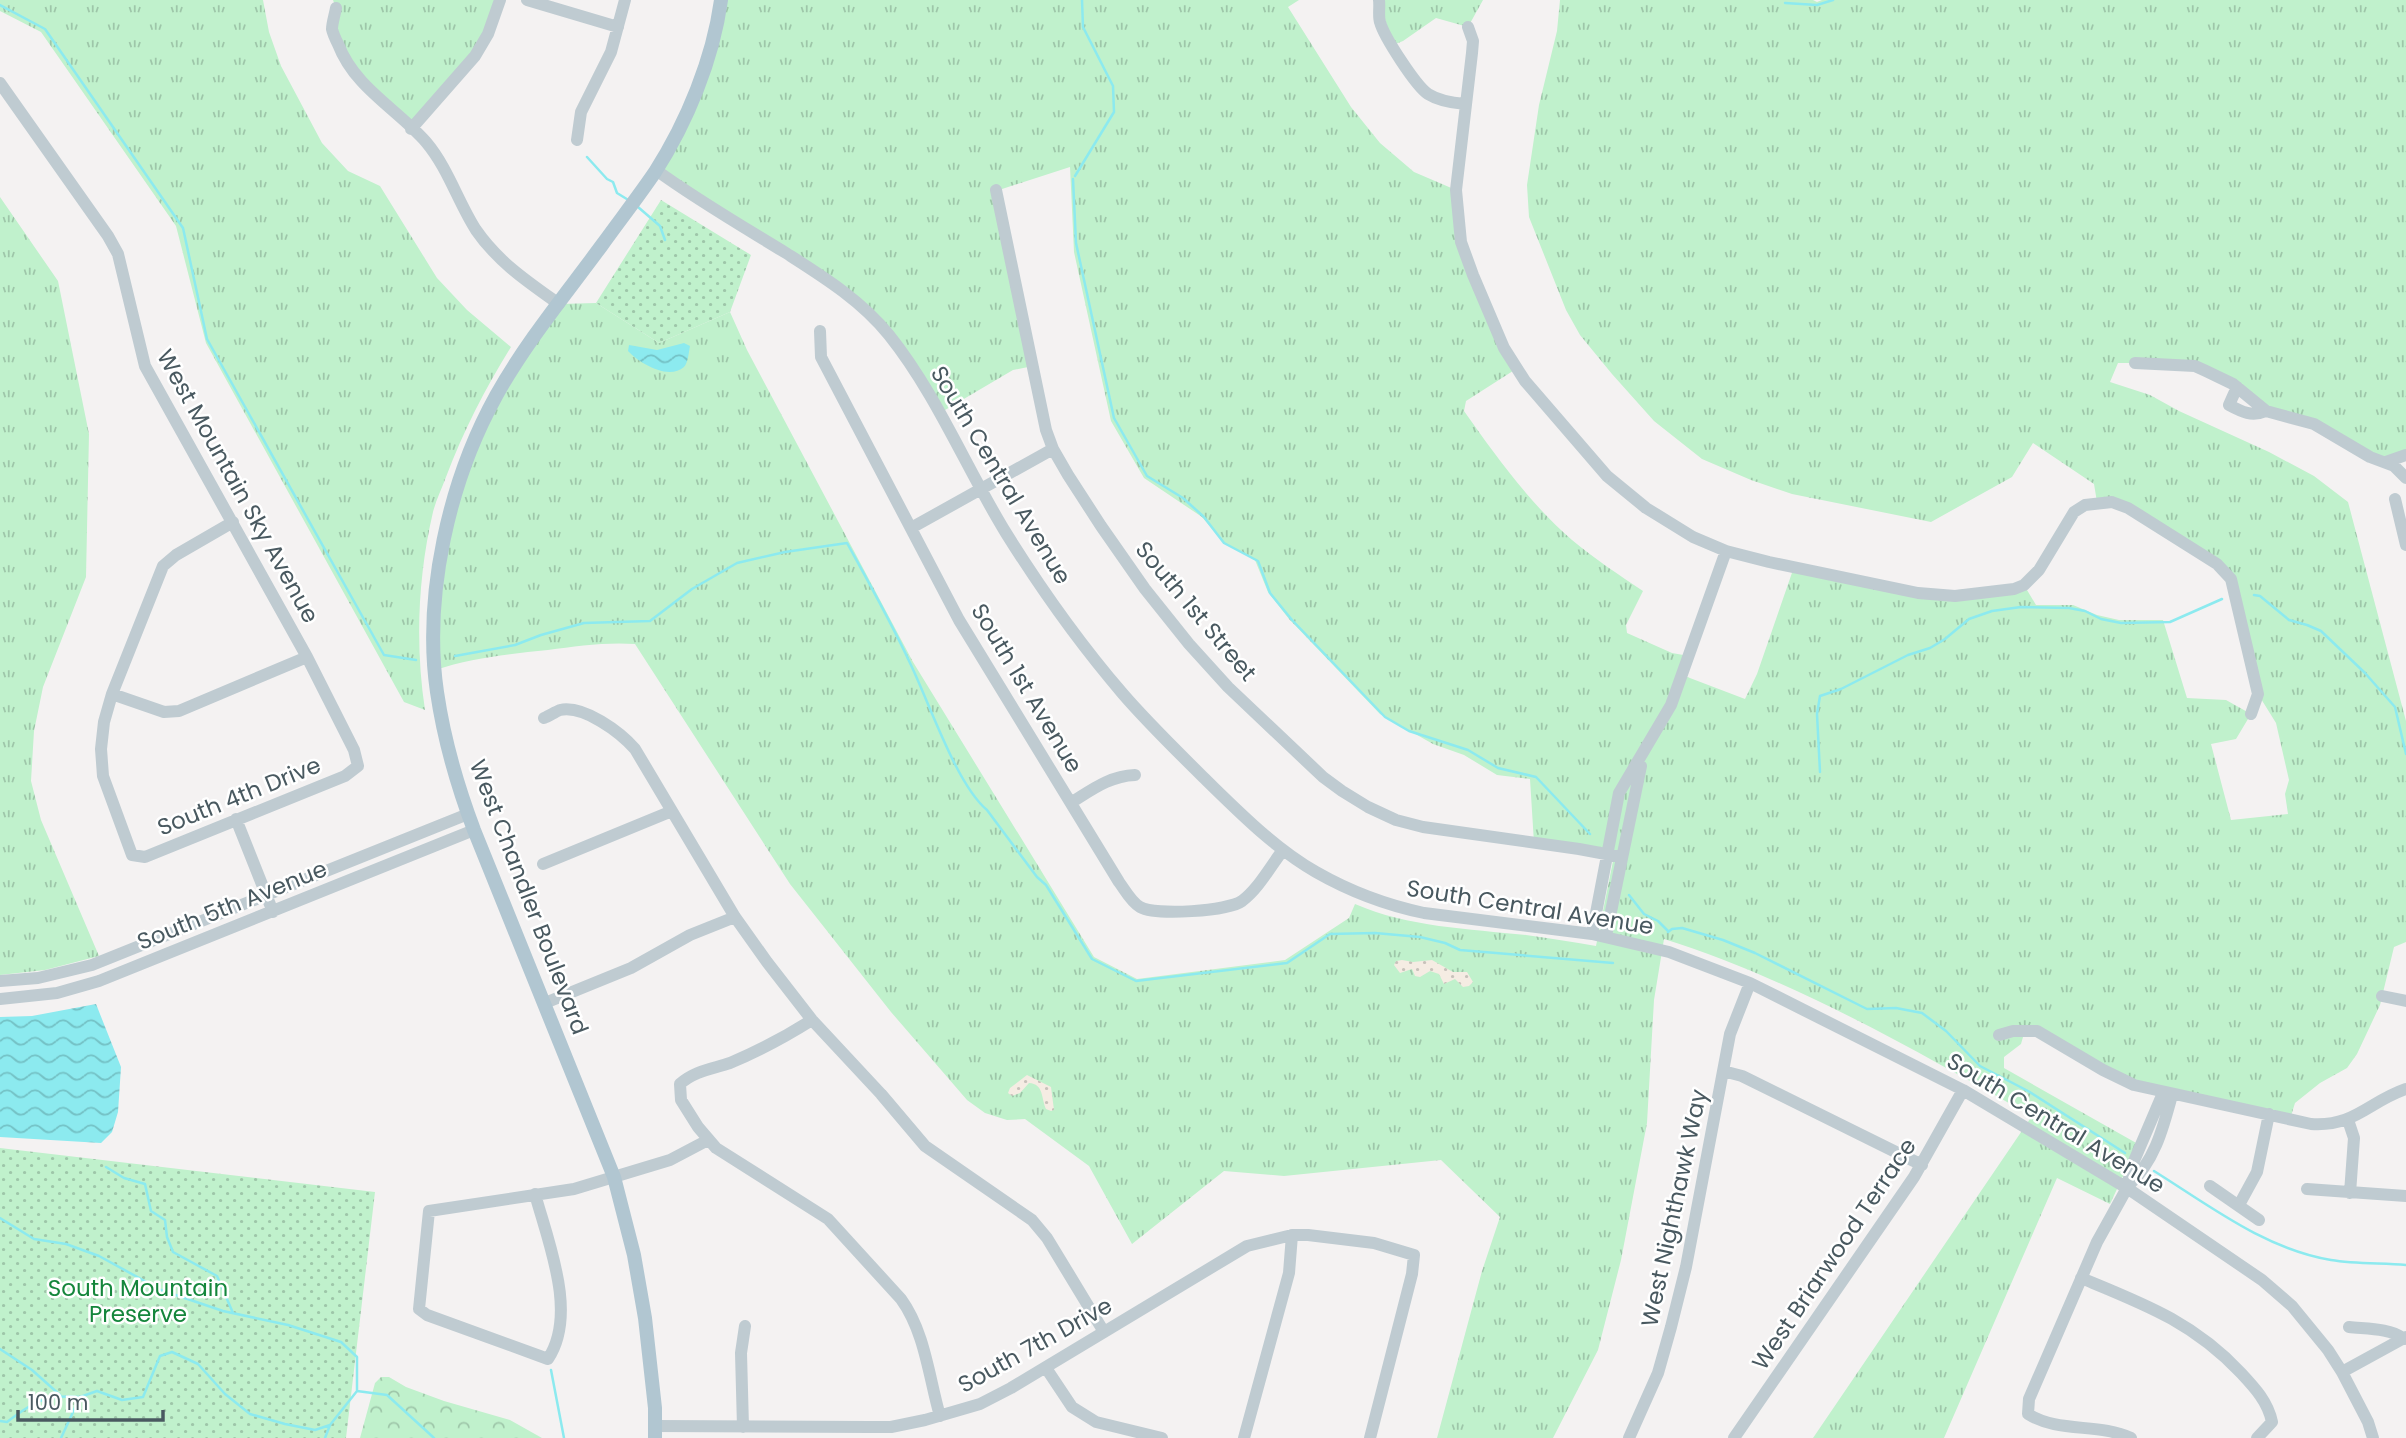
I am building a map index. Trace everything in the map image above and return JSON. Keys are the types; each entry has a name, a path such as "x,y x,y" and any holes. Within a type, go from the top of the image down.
{"main road":[{"name":"West Chandler Boulevard","path":"655,1432 645,1318 634,1255 614,1177 474,830 447,745 434,661 436,592 447,520 468,454 495,398 518,359 656,170 695,91 711,44 721,0"}],"street":[{"path":"411,129 475,56 488,34 500,0"},
{"path":"527,0 618,27"},
{"path":"577,140 581,112 611,52 625,0"},
{"path":"1379,0 1380,22 1410,74 1422,89 1441,100 1465,104"},
{"path":"336,8 332,29 342,54 355,75 371,93 427,143 486,243 510,268 559,304"},
{"path":"1468,27 1472,53 1456,190 1461,242 1504,348 1516,369 1581,449 1625,492 1684,531 1726,551 1918,593 1955,596 2014,589 2024,585 2039,570 2074,512 2085,505 2112,502 2128,508 2217,564 2231,579 2259,694 2251,714"},
{"name":"West Mountain Sky Avenue","path":"0,83 118,254 145,366 307,657 354,750 358,766"},
{"name":"South Central Avenue","path":"656,170 819,274 870,315 887,333 925,386 981,489 1051,601 1122,694 1221,795 1283,850 1343,886 1399,908 1606,936 1662,949 1750,983 1963,1090 2127,1188 2262,1280 2292,1306 2312,1329 2342,1372 2368,1422 2373,1438"},
{"name":"South 1st Street","path":"996,190 1046,430 1053,449 1101,526 1145,589 1228,687 1323,777 1377,811 1423,827 1622,857"},
{"name":"South 1st Avenue","path":"820,331 821,357 959,620 1119,882 1139,907 1170,913 1239,903 1254,891 1283,850"},
{"path":"2135,363 2195,366 2237,387 2266,411 2314,424 2370,457 2386,462 2406,478"},
{"path":"2237,387 2229,405 2245,414 2259,415 2266,411"},
{"path":"911,528 1053,449"},
{"path":"2386,462 2406,455"},
{"path":"2395,499 2406,541"},
{"path":"233,522 176,555 163,566 112,694 164,712 179,711 307,657"},
{"path":"1592,934 1619,793 1671,705 1726,551"},
{"name":"South 4th Drive","path":"112,694 104,722 101,749 103,776 132,855 145,857 345,776 358,766"},
{"path":"544,718 561,710 579,712 612,729 635,749 735,917 811,1020 881,1094 925,1146 1032,1220 1047,1238 1104,1332"},
{"path":"1606,936 1643,755"},
{"path":"1072,802 1107,780 1119,775 1135,775"},
{"path":"543,864 672,811"},
{"name":"South 5th Avenue","path":"0,981 38,978 92,965 468,814"},
{"path":"236,819 273,912"},
{"name":"South 5th Avenue","path":"0,999 57,993 99,981 474,830"},
{"path":"545,1003 631,968 690,935 735,917"},
{"name":"West Nighthawk Way","path":"1629,1438 1658,1373 1671,1327 1686,1267 1734,1020 1750,983"},
{"path":"2382,996 2406,1002"},
{"path":"811,1020 780,1040 729,1063 690,1075 680,1084 681,1100 708,1140 733,1160 828,1219 896,1293 915,1324 940,1416"},
{"path":"1999,1035 2025,1030 2037,1031 2134,1085 2325,1125 2348,1120 2390,1095 2406,1089"},
{"path":"1723,1071 1742,1076 1922,1165"},
{"name":"West Briarwood Terrace","path":"1734,1438 1922,1165 1963,1090"},
{"path":"2131,1438 2105,1430 2040,1422 2028,1414 2029,1399 2097,1242 2127,1188 2131,1168 2152,1138 2167,1094"},
{"path":"2239,1205 2257,1171 2269,1114"},
{"path":"2348,1120 2354,1138 2350,1193"},
{"path":"535,1194 554,1260 561,1301 555,1348 548,1359 427,1315 419,1309 429,1211 535,1194 574,1189 670,1160 708,1140"},
{"path":"2210,1185 2259,1220"},
{"path":"2307,1189 2406,1196"},
{"path":"1244,1438 1289,1273 1292,1234"},
{"name":"South 7th Drive","path":"655,1432 743,1427 891,1427 980,1404 1046,1368 1247,1246 1292,1234 1336,1236 1374,1243 1414,1255 1412,1274 1370,1438"},
{"path":"2081,1278 2156,1309 2198,1335 2227,1358 2269,1408 2272,1422 2257,1438"},
{"path":"743,1427 741,1353 745,1326"},
{"path":"2349,1327 2382,1331 2405,1338"},
{"path":"2342,1372 2405,1338"},
{"path":"1046,1368 1072,1407 1096,1422 1162,1438"}],"green space":[{"path":"0,0 263,0 269,32 281,66 322,143 348,171 380,186 437,278 467,310 511,347 468,426 433,512 421,586 419,636 425,710 404,702 206,343 176,226 41,32 0,11"},
{"path":"333,0 500,0 488,34 411,129 371,93 332,29 336,8"},
{"path":"721,0 1299,0 1288,7 1351,107 1380,143 1414,172 1456,190 1461,242 1516,369 1466,401 1464,411 1543,512 1589,554 1643,591 1626,625 1627,633 1672,653 1689,656 1682,675 1745,699 1757,674 1794,567 1918,593 2024,585 2036,605 2073,605 2119,620 2163,620 2187,698 2226,700 2251,714 2236,739 2211,744 2231,820 2288,814 2285,794 2289,780 2276,723 2258,694 2231,579 2128,508 2097,502 2094,484 2033,443 2012,477 1931,522 1792,494 1751,480 1702,459 1654,421 1580,335 1566,310 1529,217 1527,185 1539,105 1557,31 1560,0 2406,0 2406,450 2388,456 2370,457 2314,424 2266,411 2206,371 2118,363 2110,382 2150,395 2269,452 2314,476 2348,502 2406,721 2406,942 2394,947 2380,1005 2357,1054 2347,1068 2320,1083 2295,1103 2290,1119 2163,1093 2025,1030 2021,1044 2004,1057 2004,1068 2138,1144 2110,1204 2057,1178 1944,1438 1813,1438 2032,1116 1898,1041 1806,995 1664,939 1654,1000 1647,1123 1621,1260 1598,1350 1553,1438 1437,1438 1482,1271 1500,1217 1441,1160 1284,1176 1224,1171 1132,1244 1089,1166 1025,1119 1007,1120 985,1113 967,1100 891,1012 790,884 635,644 592,645 505,655 435,670 436,592 468,454 559,304 596,303 659,343 730,312 747,350 913,662 1094,957 1137,979 1285,960 1349,918 1355,904 1375,912 1417,922 1596,946 1614,856 1534,843 1530,779 1497,775 1464,755 1433,744 1380,714 1289,619 1268,592 1255,560 1223,542 1202,517 1144,478 1111,421 1074,252 1070,167 996,191 1033,366 1013,370 940,413 870,315 656,170 675,135"},
{"path":"1379,0 1483,0 1468,27 1436,18 1393,45"},
{"path":"0,197 58,281 89,434 86,577 43,687 34,731 31,781 41,820 99,956 45,970 0,975"},
{"path":"661,200 751,255 730,312 659,343 596,303"},
{"name":"South Mountain Preserve","path":"0,1148 375,1192 346,1438 0,1438"},
{"path":"381,1377 389,1377 406,1387 444,1401 510,1420 542,1438 360,1438 375,1383"}],"sand":[{"path":"1432,960 1453,972 1467,972 1473,982 1463,987 1455,979 1444,984 1439,974 1430,971 1420,977 1415,976 1412,969 1400,973 1394,965 1396,961"},
{"path":"1027,1075 1051,1087 1054,1110 1046,1109 1040,1089 1034,1084 1029,1083 1020,1093 1012,1096 1008,1093 1010,1088"}],"water":[{"path":"684,343 690,346 685,365 670,372 646,365 628,351 629,345 657,350"},
{"path":"96,1004 121,1067 118,1112 112,1132 101,1143 0,1137 0,1017 32,1016"}],"waterway":[{"path":"1075,176 1114,112 1113,86 1083,27 1082,0"},
{"path":"1785,3 1817,5 1833,0"},
{"path":"0,5 45,29 183,228 207,339 384,655 416,660"},
{"path":"587,157 613,182 617,193 630,201"},
{"path":"1073,179 1076,243 1114,418 1147,476 1183,498 1204,517 1224,543 1258,561 1270,593 1292,620 1385,717 1409,731 1468,750 1498,768 1536,777 1590,834"},
{"path":"638,207 660,226 665,240"},
{"path":"455,656 515,645 584,623 650,621 692,589 737,563 785,552 847,543 903,648 965,782 1037,877 1046,885 1092,959 1136,981 1287,963 1330,934 1375,933 1420,937 1460,950 1613,963"},
{"path":"2254,595 2260,596 2289,620 2321,631 2365,673 2395,707 2406,754"},
{"path":"1820,772 1817,714 1820,696 1841,689 1908,655 1930,648 1969,619 1992,611 2021,607 2069,608 2121,623 2170,622 2222,599"},
{"path":"1629,895 1644,914 1658,921 1668,931"},
{"path":"1668,932 1682,928 1723,940 1755,953 1867,1009 1896,1008 1922,1013 1946,1031 1980,1066 2028,1091 2125,1153"},
{"path":"106,1167 124,1178 145,1184 151,1211 165,1220 167,1237 173,1252 217,1276 233,1313"},
{"path":"2154,1171 2217,1212 2283,1246 2331,1260 2406,1265"},
{"path":"0,1218 34,1239 66,1244 99,1256 161,1290 223,1311 288,1325 341,1342 357,1357 357,1391 387,1395 434,1438"},
{"path":"0,1349 32,1370 60,1395"},
{"path":"61,1438 80,1397 97,1391 122,1400 143,1397 160,1356 172,1352 198,1364 225,1394 250,1414 285,1424 315,1430 330,1425 357,1391"},
{"path":"551,1370 564,1438"},
{"path":"0,1421 7,1422 25,1409 49,1398 80,1397"},
{"path":"325,1438 330,1425"}]}
